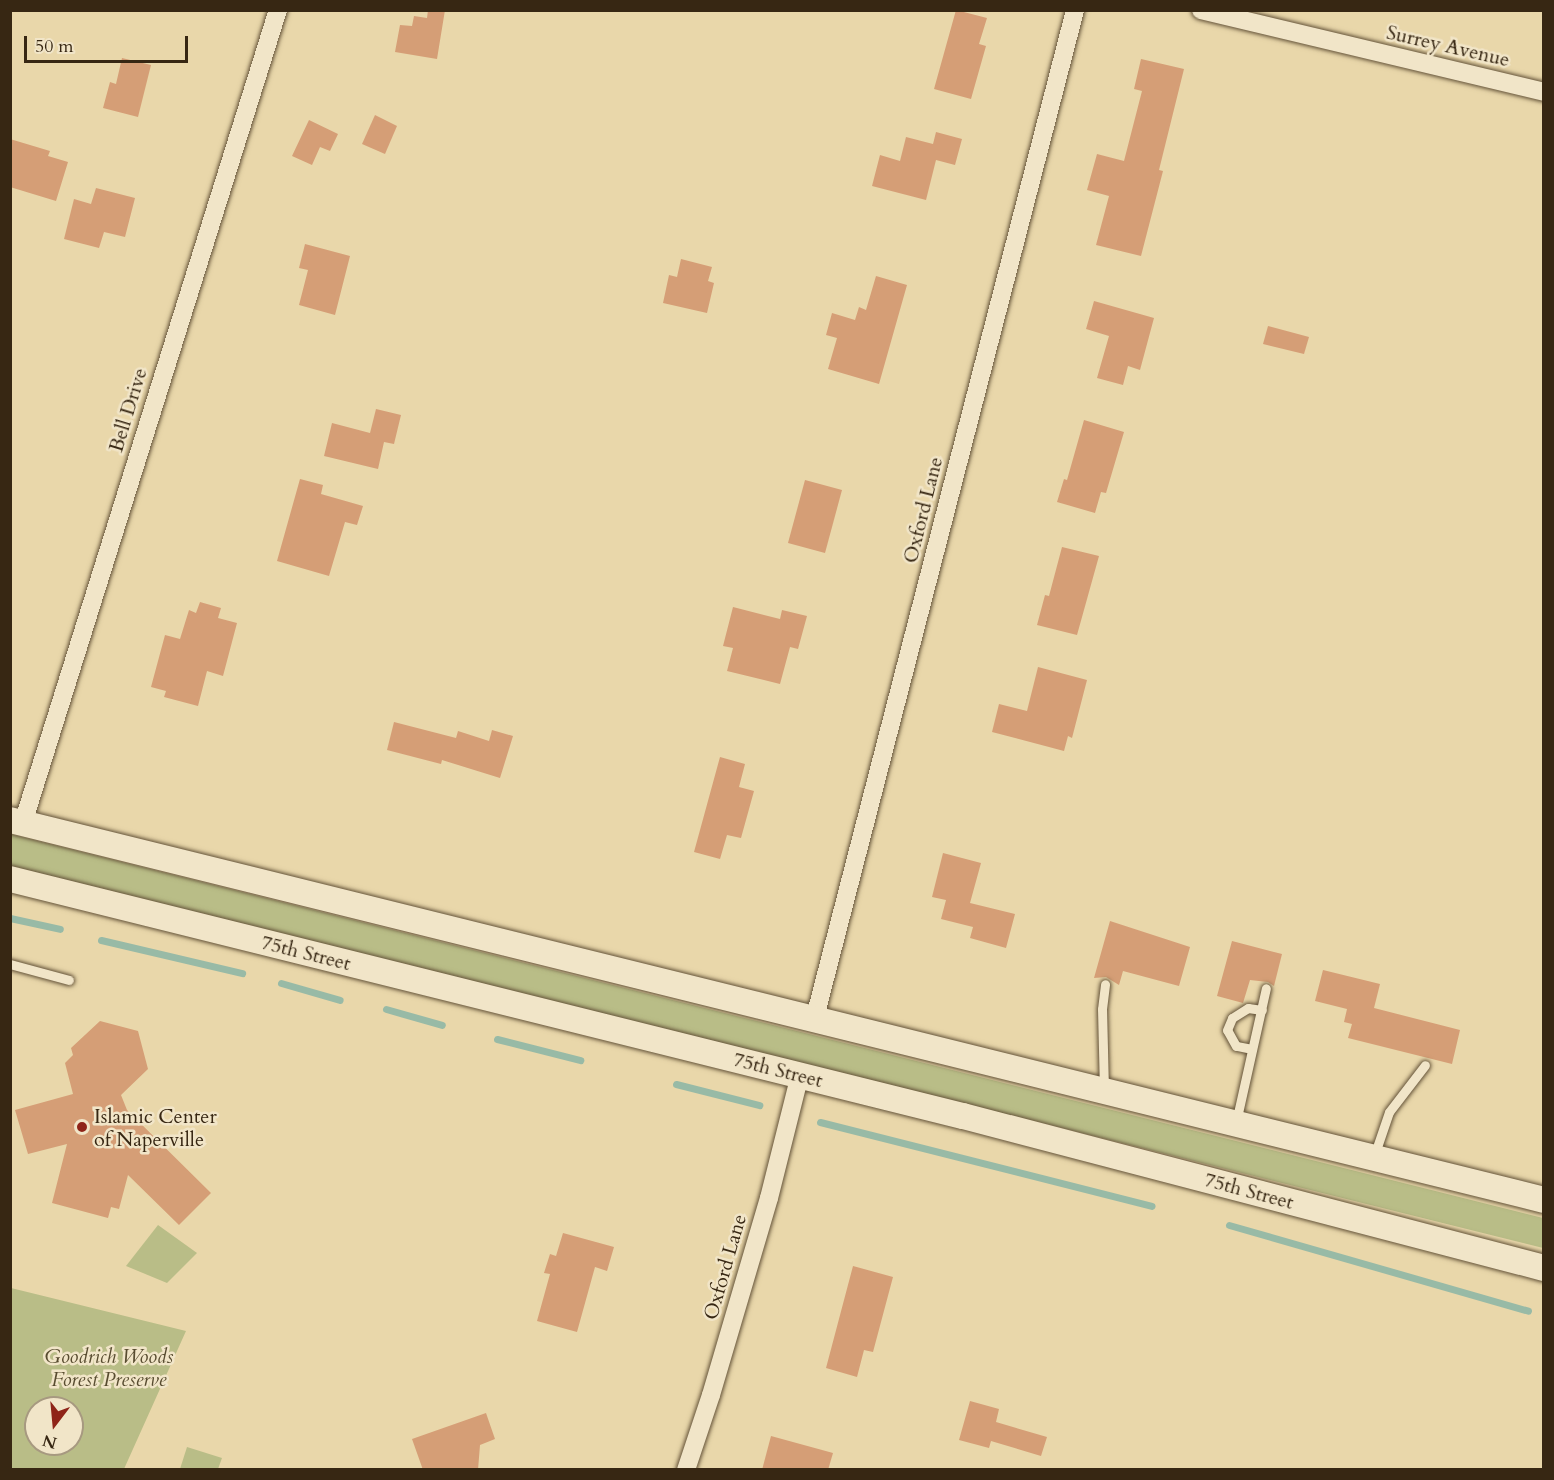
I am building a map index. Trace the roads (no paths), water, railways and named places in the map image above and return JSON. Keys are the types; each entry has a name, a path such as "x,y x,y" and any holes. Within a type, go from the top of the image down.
{"main road":[{"path":"17,822 1104,1093 1544,1200"},
{"name":"75th Street","path":"10,879 800,1075 1544,1268"}],"street":[{"name":"Bell Drive","path":"17,822 278,10"},
{"name":"Oxford Lane","path":"814,1021 1075,10"},
{"name":"Surrey Avenue","path":"1202,10 1544,92"},
{"name":"Oxford Lane","path":"686,1470 711,1395 769,1198 800,1075"}],"lane":[{"path":"10,964 69,980"},
{"path":"1104,1093 1102,1009 1106,984"},
{"path":"1236,1125 1266,988"},
{"path":"1252,1049 1236,1046 1227,1030 1232,1018 1248,1008 1262,1010"},
{"path":"1373,1158 1389,1112 1425,1065"}],"waterway":[{"path":"10,918 60,929"},
{"path":"101,940 242,973"},
{"path":"281,983 340,1000"},
{"path":"386,1009 442,1025"},
{"path":"497,1039 580,1060"},
{"path":"676,1084 759,1105"},
{"path":"820,1122 1152,1206"},
{"path":"1229,1225 1528,1311"}],"place":[{"name":"Islamic Center of Naperville","path":"82,1127"}],"park label":[{"name":"Goodrich Woods Forest Preserve","path":"109,1368"}]}
